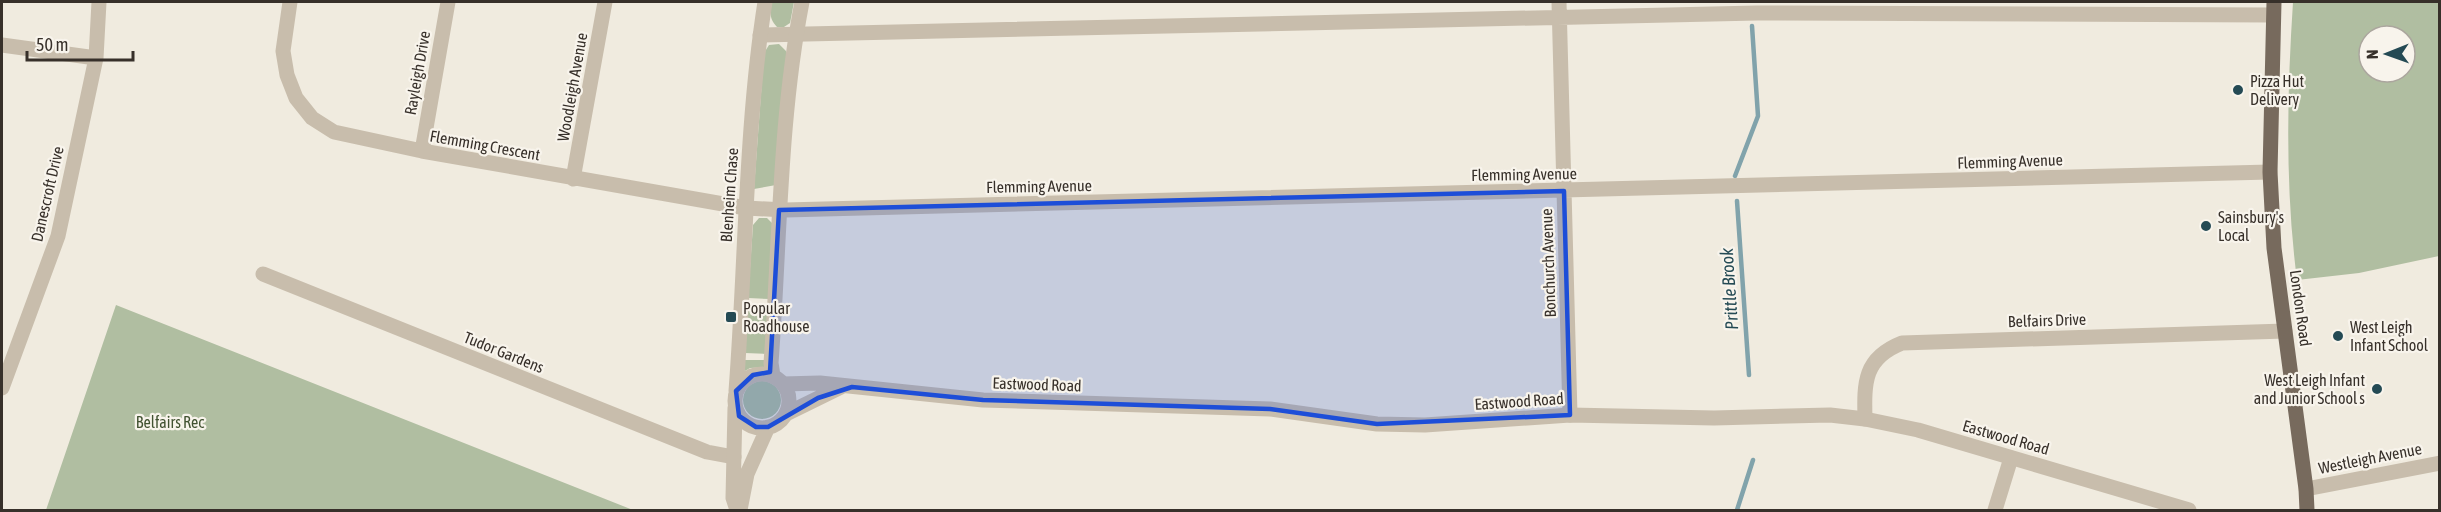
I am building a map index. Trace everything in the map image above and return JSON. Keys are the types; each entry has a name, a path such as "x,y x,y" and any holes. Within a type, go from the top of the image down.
{"main road":[{"name":"London Road","path":"2273,8 2270,172 2274,248 2307,510"}],"street":[{"name":"Danescroft Drive","path":"2,388 58,236 96,58 99,2"},
{"name":"Flemming Crescent","path":"290,2 283,51 287,75 296,98 312,118 334,132 422,152 573,179 746,208 779,210"},
{"name":"Rayleigh Drive","path":"422,152 448,2"},
{"name":"Woodleigh Avenue","path":"573,179 605,2"},
{"name":"Blenheim Chase","path":"736,391 746,208 760,35 765,2"},
{"path":"739,510 753,457 768,427 786,414 789,402 788,392 778,380 771,363 789,75 802,2"},
{"name":"Bonchurch Avenue","path":"1559,2 1570,415"},
{"path":"760,35 1757,13 2273,8"},
{"path":"2,45 96,58"},
{"name":"Flemming Avenue","path":"779,210 2270,172"},
{"name":"Tudor Gardens","path":"263,274 707,452 734,457"},
{"name":"Belfairs Drive","path":"1865,418 1864,388 1872,364 1890,348 1902,343 2286,331"},
{"path":"739,510 733,498 736,391 741,383 753,375 762,373 778,380"},
{"name":"Eastwood Road","path":"778,380 983,400 1270,409 1377,424 1425,425 1570,415 1714,418 1811,415 1865,418 1908,428 2189,510"},
{"name":"Eastwood Road","path":"786,414 841,387"},
{"path":"735,408 746,423 756,427 768,427"},
{"path":"1995,510 2011,458"},
{"name":"Westleigh Avenue","path":"2306,489 2439,463"}],"highlighted area":[{"path":"1564,191 1570,415 1377,424 1270,409 983,400 852,387 818,398 768,427 756,427 739,416 736,391 753,375 770,372 779,210"}],"green space":[{"path":"772,2 794,2 790,23 784,27 777,27 771,18"},
{"path":"2293,2 2439,2 2439,256 2359,273 2297,280 2290,211 2288,106"},
{"path":"779,44 787,55 776,185 754,189 764,53 769,45"},
{"path":"759,218 767,218 774,225 770,299 748,298 753,225"},
{"path":"748,304 770,305 768,354 745,353"},
{"name":"Belfairs Rec","path":"116,305 633,510 46,510"},
{"path":"745,360 767,360 767,367 750,368 745,371"},
{"path":"762,381 776,386 781,400 776,414 762,419 748,414 743,400 748,386"}],"waterway":[{"name":"Prittle Brook","path":"1735,176 1758,116 1752,26"},
{"name":"Prittle Brook","path":"1737,201 1749,375"},
{"name":"Prittle Brook","path":"1737,510 1753,460"}],"place":[{"name":"Pizza Hut Delivery","path":"2238,90"},
{"name":"Sainsbury's Local","path":"2206,226"},
{"name":"Popular Roadhouse","path":"731,317"},
{"name":"West Leigh Infant School","path":"2338,336"},
{"name":"West Leigh Infant and Junior School s","path":"2377,389"}]}
